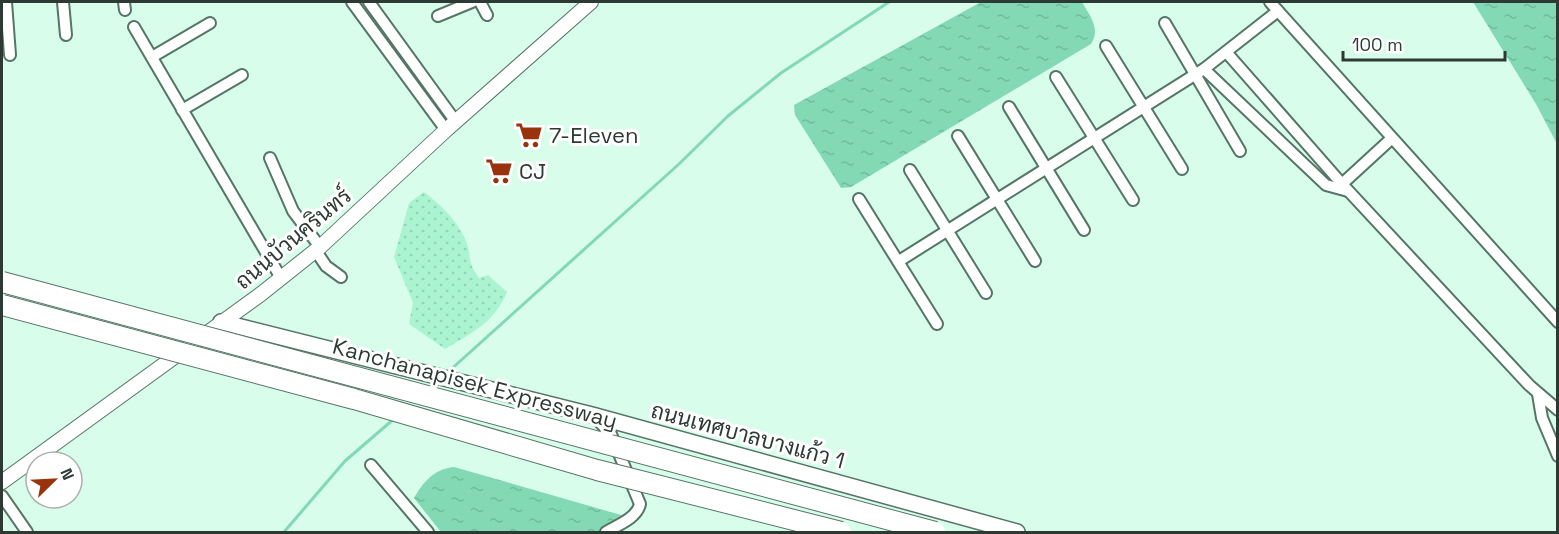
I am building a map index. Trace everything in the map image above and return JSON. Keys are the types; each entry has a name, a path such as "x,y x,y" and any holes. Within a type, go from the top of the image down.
{"highway":[{"name":"Kanchanapisek Expressway","path":"2,282 935,532"},
{"name":"Kanchanapisek Expressway","path":"2,305 354,399 597,470 841,532"}],"main road":[{"name":"ถนนเทศบาลบางแก้ว 1","path":"221,322 592,415 1017,532"}],"street":[{"path":"6,2 10,55"},
{"path":"63,2 66,35"},
{"path":"352,2 451,126"},
{"path":"369,2 451,126"},
{"path":"438,16 472,2"},
{"path":"480,2 487,15"},
{"name":"ถนนบัวนครินทร์","path":"2,482 318,249 451,126 591,2"},
{"path":"1270,2 1557,322"},
{"path":"898,261 1200,72 1278,11"},
{"path":"152,57 210,23"},
{"path":"1165,23 1200,72 1240,151"},
{"path":"134,27 281,278"},
{"path":"1106,46 1182,168"},
{"path":"1227,53 1345,188 1538,394 1557,410"},
{"path":"1200,72 1326,185 1345,188"},
{"path":"182,110 242,75"},
{"path":"1056,77 1133,200"},
{"path":"1009,107 1083,230"},
{"path":"958,136 1035,261"},
{"path":"1345,188 1391,139"},
{"path":"270,158 293,211 318,249 326,266 341,277"},
{"path":"910,170 986,293"},
{"path":"859,199 937,324"},
{"path":"1538,394 1542,418 1557,456"},
{"path":"592,415 610,432 640,504 639,510 632,516 606,532"},
{"path":"371,465 428,532"},
{"path":"2,496 27,532"}],"shaded area":[{"path":"424,192 442,207 457,225 467,245 472,266 479,278 488,275 507,292 496,311 482,326 445,349 409,324 413,303 394,257 409,203"}],"water":[{"path":"981,2 1082,2 1095,28 1094,38 1091,44 851,187 841,188 795,115 794,105"},
{"path":"1473,2 1557,2 1557,144 1536,104"},
{"path":"454,467 625,517 600,532 441,532 414,498 435,473"}],"waterway":[{"path":"448,372 679,164 728,116 781,73 889,2"},
{"path":"284,532 345,461 395,418"}],"place":[{"name":"7-Eleven","path":"529,135"},
{"name":"CJ","path":"499,171"}]}
